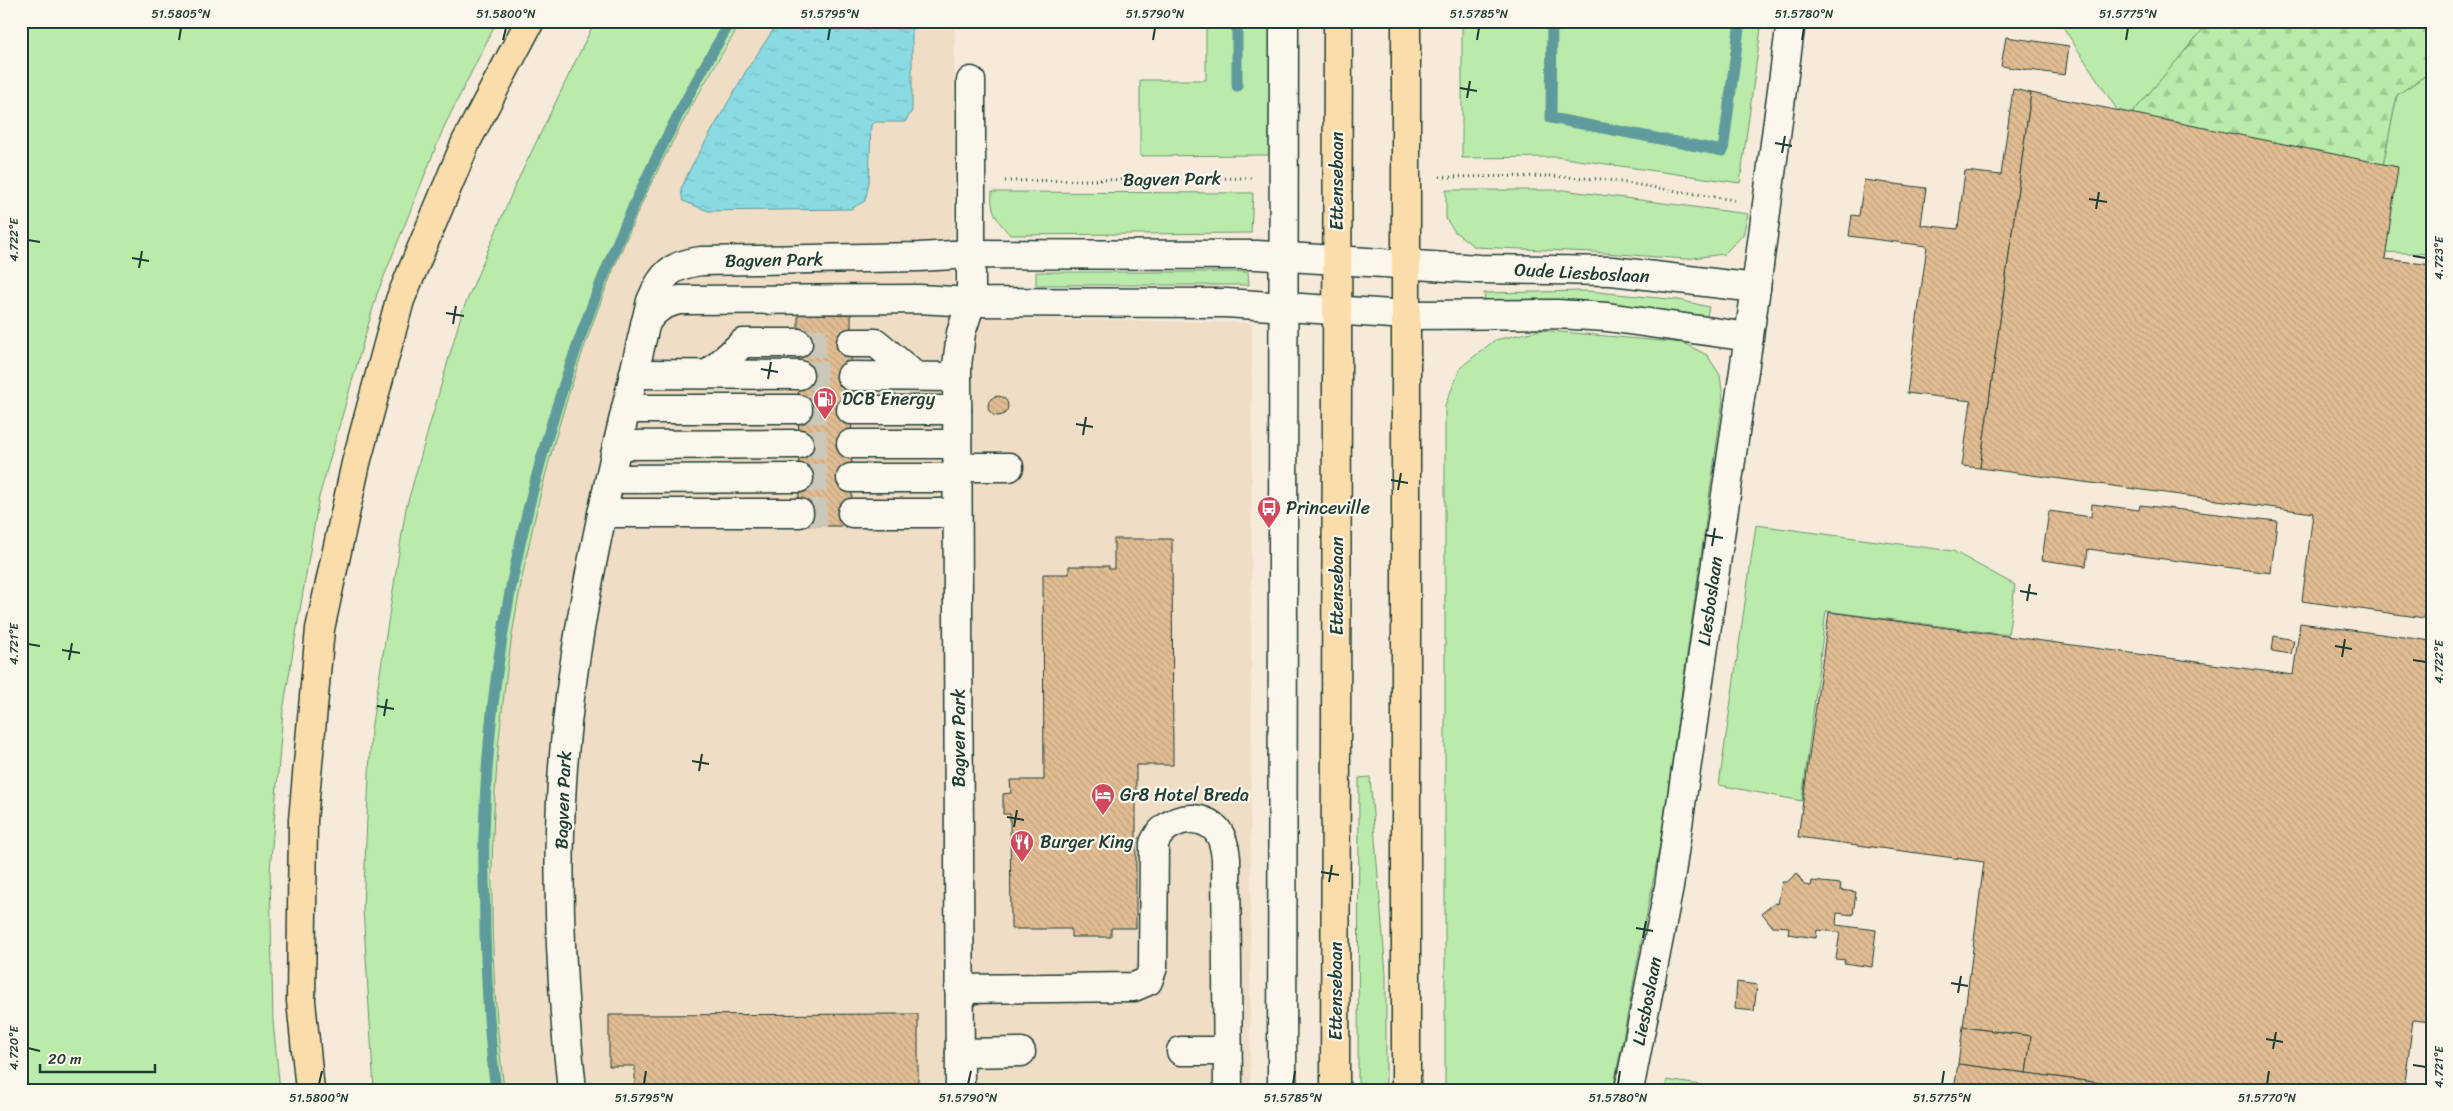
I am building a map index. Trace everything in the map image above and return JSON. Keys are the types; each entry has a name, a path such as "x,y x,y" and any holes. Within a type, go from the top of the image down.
{"main road":[{"path":"310,1090 301,1001 303,820 320,629 356,463 400,300 466,142 530,21"},
{"name":"Ettensebaan","path":"1335,1090 1338,21"},
{"path":"1406,21 1406,1090"}],"street":[{"path":"1282,1090 1284,21"},
{"name":"Liesboslaan","path":"1629,1090 1669,887 1756,288 1791,21"},
{"name":"Bagven Park","path":"960,1090 957,377 961,333 971,302 971,81"},
{"name":"Bagven Park","path":"572,1090 565,1024 561,928 562,781 579,629 602,513 645,324 657,286 668,272 688,263 971,254 1284,257 1337,260"},
{"name":"Oude Liesboslaan","path":"1337,260 1479,269 1612,271 1756,288"},
{"name":"Bagven Park","path":"645,324 651,314 660,306 680,300 919,299 971,302 1226,303 1407,315"},
{"path":"1407,315 1556,314 1607,317 1748,337"},
{"path":"709,374 743,343 798,343"},
{"path":"851,344 876,343 915,376"},
{"path":"634,374 799,375"},
{"path":"851,376 957,377"},
{"path":"626,409 798,410"},
{"path":"851,410 957,410"},
{"path":"618,445 799,444"},
{"path":"852,444 958,463 1009,467"},
{"path":"851,478 958,463"},
{"path":"610,478 799,478"},
{"path":"602,513 799,513"},
{"path":"852,513 958,513"},
{"path":"959,989 1134,987 1148,982 1153,966 1154,843 1167,825 1190,819 1205,822 1217,830 1225,850 1228,1090"},
{"path":"1181,1051 1227,1042"},
{"path":"960,1053 1021,1052"}],"path":[{"path":"1406,177 1548,176 1601,179 1767,206"},
{"name":"Bagven Park","path":"971,182 1284,178"}],"shaded area":[{"path":"742,21 955,21 953,317 1252,323 1250,1090 504,1090 498,1041 494,965 493,810 508,656 521,580 546,467 581,355 624,243 675,137"}],"green space":[{"path":"21,21 497,21 444,127 377,294 319,497 283,711 270,871 273,1022 280,1090 21,1090"},
{"path":"595,21 742,21 678,130 636,215 624,244 585,345 553,448 527,553 508,659 497,766 492,874 494,982 504,1090 374,1090 363,908 371,730 406,508 462,312 514,188"},
{"path":"1206,21 1270,21 1269,155 1140,156 1140,80 1206,80"},
{"path":"1462,21 1762,21 1740,183 1557,157 1462,158"},
{"path":"2059,21 2210,21 2125,122"},
{"path":"2210,21 2432,21 2432,71 2397,95 2383,165 2125,122"},
{"path":"2432,71 2432,254 2381,252 2383,165 2397,95"},
{"path":"1446,190 1563,190 1748,214 1743,235 1724,254 1685,259 1592,252 1475,247 1455,232 1446,219"},
{"path":"992,192 1253,193 1251,233 1010,235 996,216 992,205"},
{"path":"1036,272 1248,272 1249,285 1036,285"},
{"path":"1587,291 1679,300 1709,307 1706,319 1485,303 1484,293"},
{"path":"1540,330 1683,343 1707,355 1720,375 1723,399 1661,839 1613,1090 1445,1090 1445,405 1461,367 1495,340"},
{"path":"1756,525 1953,551 2015,585 2008,635 1826,611 1802,801 1719,785"},
{"path":"1370,777 1386,974 1386,1090 1358,1090 1359,778"},
{"path":"1667,1080 1734,1090 1665,1090"}],"water":[{"path":"779,21 912,21 912,111 905,122 876,122 871,125 869,182 865,201 851,209 708,211 683,201 681,189 691,167 746,71"}],"building":[{"path":"2006,37 2069,46 2065,75 2001,66"},
{"path":"2013,89 2031,93 1980,468 1962,466 1971,401 1907,393 1927,246 1849,236 1852,215 1859,216 1864,180 1926,188 1921,225 1958,229 1965,171 2001,175"},
{"path":"2031,93 2398,167 2385,259 2432,265 2432,619 2302,601 2313,513 1980,468"},
{"path":"798,314 851,314 852,526 799,526"},
{"path":"998,396 1005,399 1008,406 1005,413 998,416 991,413 988,406 991,399"},
{"path":"2092,504 2139,510 2140,505 2277,521 2271,573 2088,549 2086,566 2042,560 2049,511 2091,517"},
{"path":"1114,539 1172,539 1173,765 1136,765 1136,928 1111,928 1111,937 1071,937 1071,929 1011,929 1010,814 1003,814 1003,794 1011,793 1010,780 1044,780 1043,574 1069,574 1069,566 1109,566 1109,569 1114,569"},
{"path":"1829,612 2293,675 2300,623 2432,641 2432,1022 2413,1020 2404,1090 2153,1090 2026,1073 2031,1036 1963,1027 1984,862 1798,837"},
{"path":"2274,636 2294,640 2291,654 2272,651"},
{"path":"1797,873 1804,885 1811,886 1812,881 1841,884 1840,890 1856,892 1853,915 1837,913 1836,925 1876,930 1872,967 1844,963 1845,960 1836,959 1840,932 1817,930 1816,938 1788,934 1789,927 1772,926 1762,913 1775,903 1778,904 1782,882 1787,882"},
{"path":"1737,982 1757,985 1754,1011 1735,1009"},
{"path":"918,1014 918,1090 635,1090 635,1066 609,1066 609,1015"},
{"path":"1963,1027 2031,1036 2026,1073 1958,1064"},
{"path":"1958,1064 2026,1073 2153,1090 1954,1090"},
{"path":"2432,1082 2432,1090 2417,1090"}],"waterway":[{"path":"496,1090 490,1031 485,933 484,833 491,726 505,620 527,515 555,411 591,309 632,210 679,114 731,21"},
{"path":"1237,21 1237,86"},
{"path":"1552,21 1551,118 1723,151 1740,21"}],"tunnel":[{"path":"798,343 851,343"},
{"path":"799,375 851,376"},
{"path":"798,409 851,410"},
{"path":"799,444 851,444"},
{"path":"799,478 851,478"},
{"path":"799,513 852,513"}],"place":[{"name":"DCB Energy","path":"825,420"},
{"name":"Princeville","path":"1269,529"},
{"name":"Gr8 Hotel Breda","path":"1103,816"},
{"name":"Burger King","path":"1022,863"}]}
